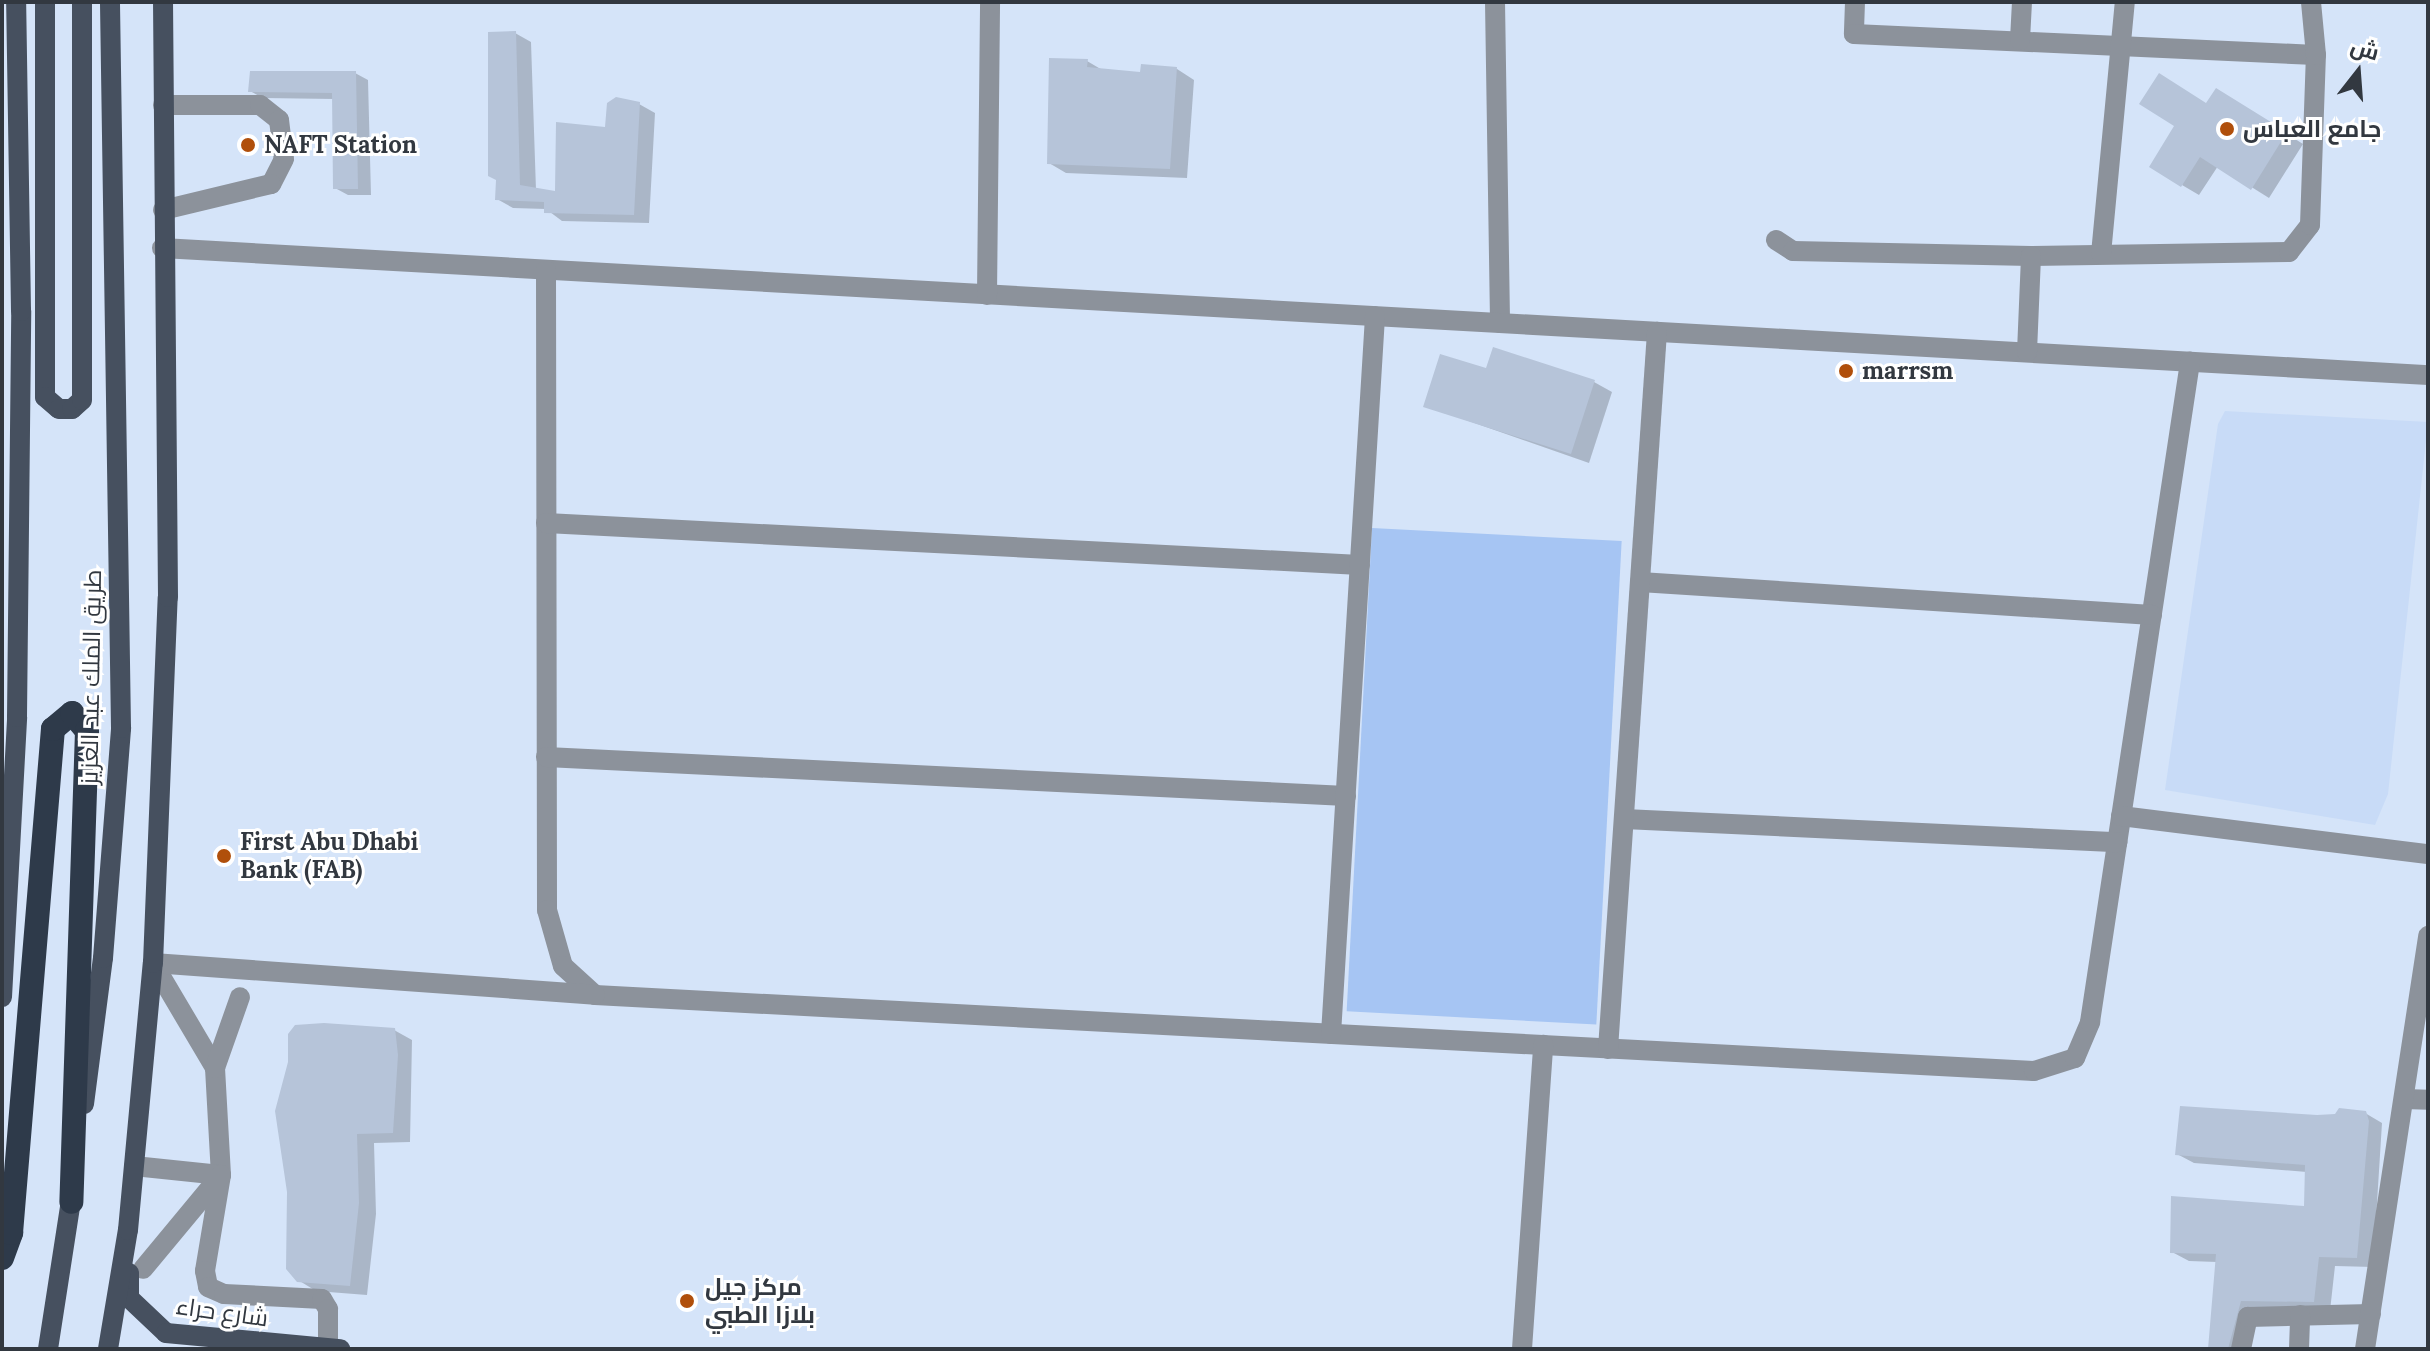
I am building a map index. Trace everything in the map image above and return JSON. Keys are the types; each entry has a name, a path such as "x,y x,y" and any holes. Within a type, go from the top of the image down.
{"highway":[{"path":"2,1258 11,1233 53,729 72,713 87,731 71,1202"}],"main road":[{"path":"2,997 17,717 21,311 16,2"},
{"path":"45,2 45,397 59,409 72,409 82,400 82,2"},
{"name":"طريق الملك عبد العزيز","path":"48,1349 103,958 121,728 110,2"},
{"path":"108,1349 128,1230 153,963 168,597 161,2"},
{"name":"شارع حراء","path":"128,1230 129,1298 141,1314 166,1333 232,1346 340,1349"}],"street":[{"path":"987,295 990,2"},
{"path":"1495,2 1500,323"},
{"path":"1855,2 1854,34 2316,55"},
{"path":"2020,40 2022,2"},
{"path":"2101,254 2125,2"},
{"path":"1776,240 1793,251 2031,256 2289,252 2300,242 2310,225 2316,55 2311,2"},
{"path":"163,105 260,105 279,120 284,159 271,184 163,210"},
{"path":"162,248 2428,375"},
{"path":"2027,352 2031,256"},
{"path":"546,270 547,910 563,966 595,995"},
{"path":"1331,1034 1375,316"},
{"path":"1608,1049 1657,332"},
{"path":"153,963 595,995 2034,1071 2075,1058 2090,1022 2190,362"},
{"path":"546,523 1360,565"},
{"path":"1640,582 2152,615"},
{"path":"546,757 1346,796"},
{"path":"2121,816 2428,854"},
{"path":"1624,819 2117,842"},
{"path":"2365,1349 2428,936"},
{"path":"153,963 215,1068"},
{"path":"240,997 215,1068 221,1175 205,1271 208,1287 224,1294 322,1299 328,1309 328,1348"},
{"path":"1522,1349 1543,1045"},
{"path":"2404,1099 2428,1100"},
{"path":"134,1166 221,1175"},
{"path":"143,1269 221,1175"},
{"path":"2241,1349 2248,1317 2371,1314"},
{"path":"2299,1349 2300,1315"}],"shaded area":[{"path":"2225,411 2428,422 2388,794 2375,825 2165,790 2218,424"},
{"path":"1372,528 1622,541 1596,1024 1347,1011"}],"building":[{"path":"516,31 520,185 555,191 556,122 605,127 607,103 616,97 640,102 634,215 544,213 544,202 495,200 496,180 488,176 488,32"},
{"path":"1049,58 1088,59 1087,67 1140,72 1141,64 1177,67 1170,169 1047,164"},
{"path":"250,71 356,71 358,189 333,189 332,93 248,92"},
{"name":"جامع العباس","path":"2159,73 2206,103 2216,88 2287,132 2251,190 2200,157 2181,187 2149,167 2174,126 2139,104"},
{"path":"1493,347 1595,380 1571,454 1423,407 1440,354 1486,368"},
{"path":"324,1023 395,1028 398,1055 393,1133 357,1134 359,1203 350,1286 297,1282 286,1269 287,1192 275,1111 288,1062 288,1034 295,1025"},
{"path":"2180,1106 2317,1115 2335,1114 2339,1108 2366,1111 2369,1121 2357,1258 2319,1257 2314,1302 2241,1301 2228,1349 2208,1349 2216,1254 2170,1253 2171,1196 2304,1206 2305,1165 2175,1155"}],"place":[{"name":"جامع العباس","path":"2227,129"},
{"name":"NAFT Station","path":"248,145"},
{"name":"marrsm","path":"1846,371"},
{"name":"First Abu Dhabi Bank (FAB)","path":"224,856"},
{"name":"مركز جيل بلازا الطبي","path":"687,1301"}]}
